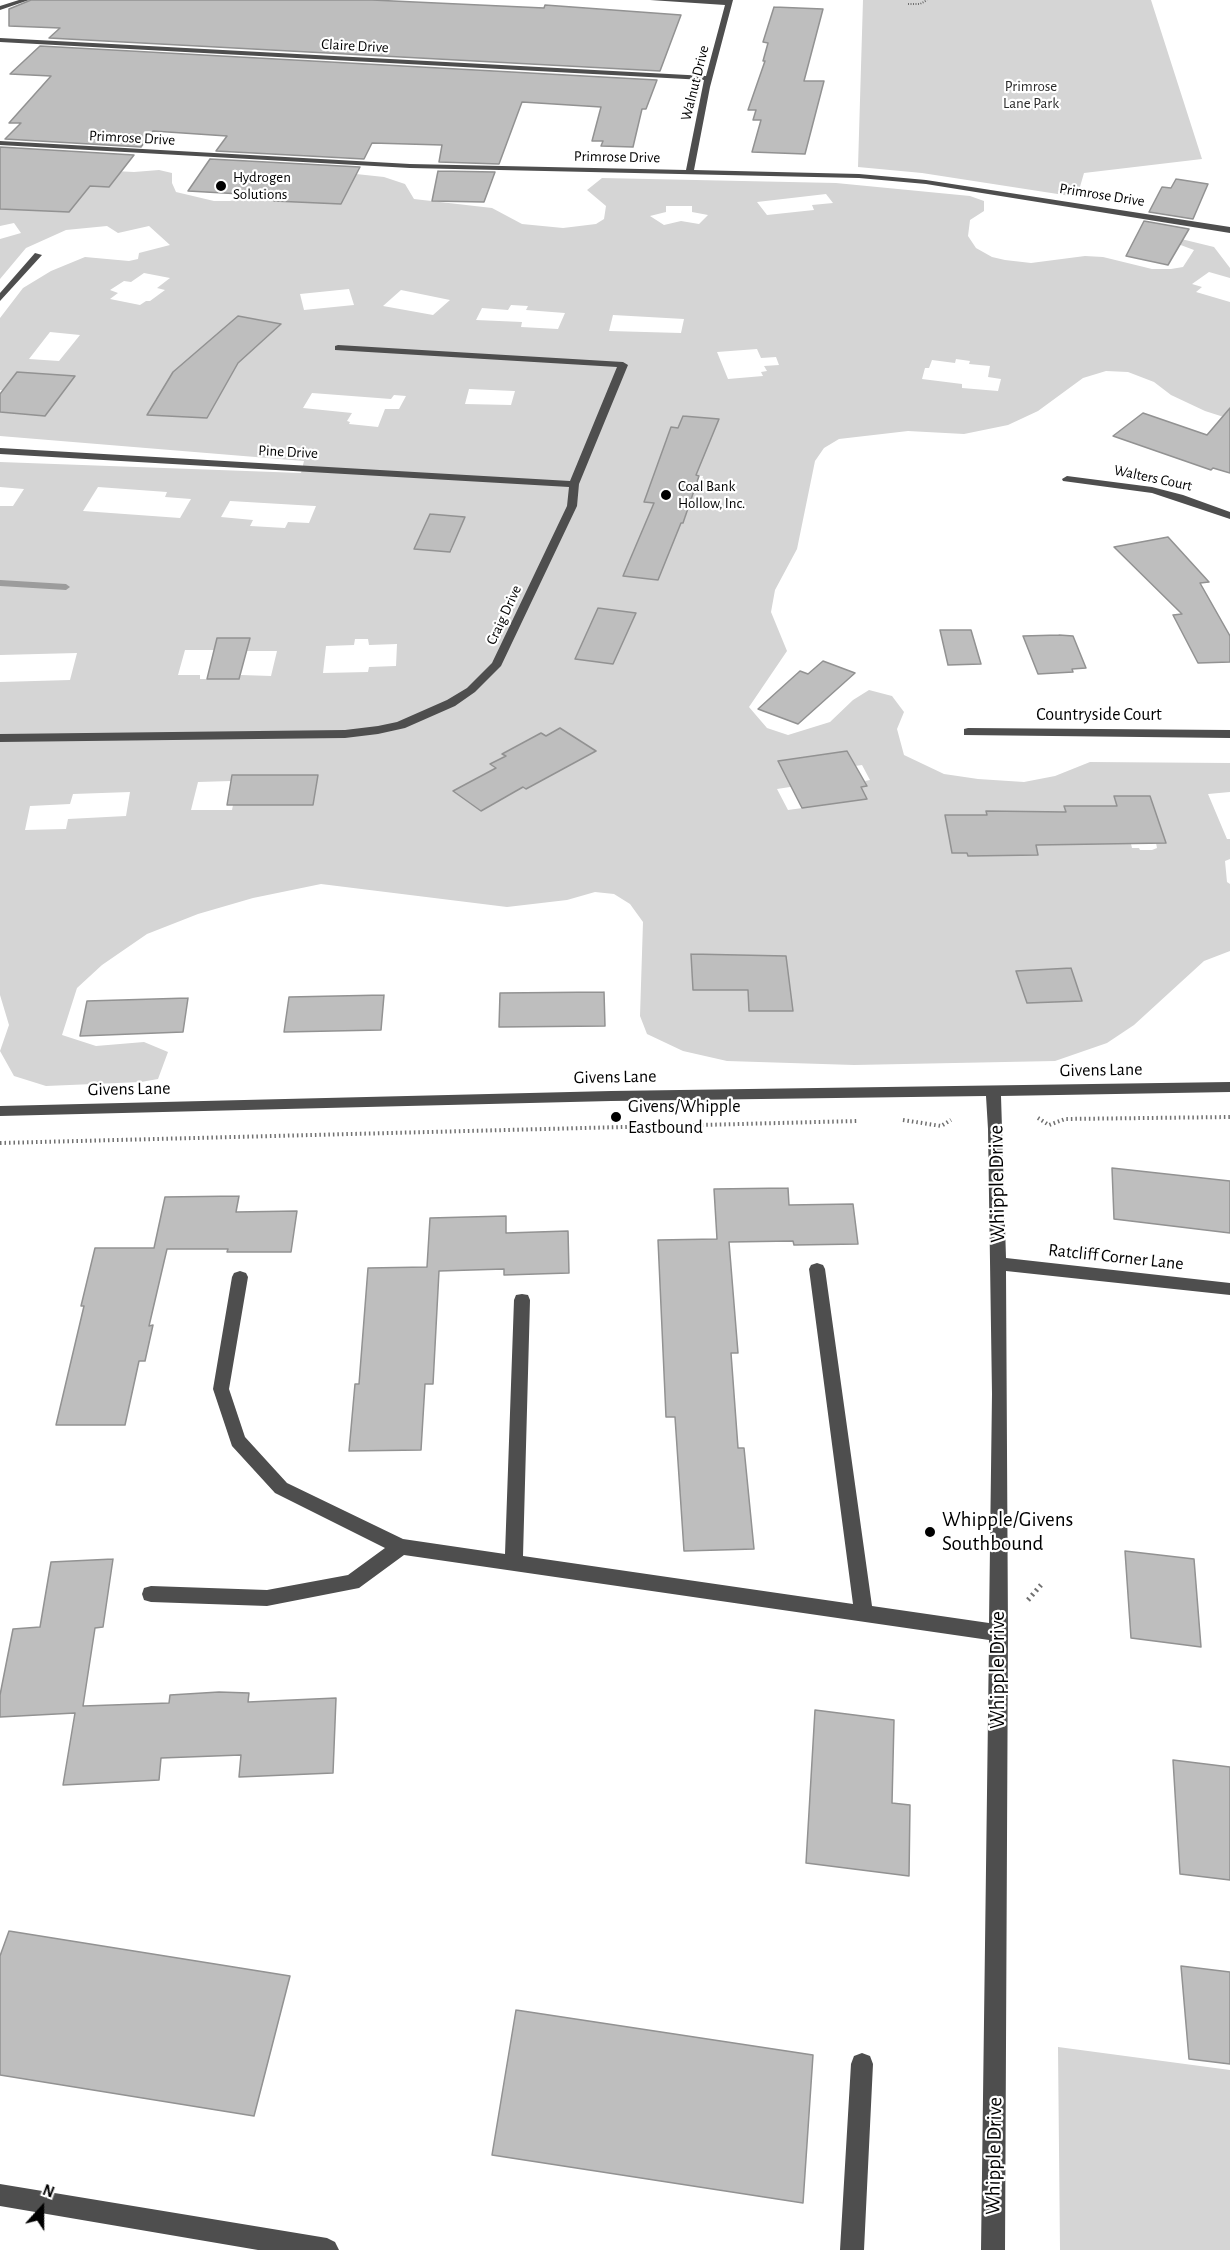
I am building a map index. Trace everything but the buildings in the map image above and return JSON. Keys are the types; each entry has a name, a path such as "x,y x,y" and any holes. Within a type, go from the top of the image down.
{"street":[{"path":"0,8 26,0"},
{"path":"653,0 729,2"},
{"name":"Walnut Drive","path":"690,172 709,78 729,2"},
{"name":"Claire Drive","path":"0,40 709,78"},
{"name":"Primrose Drive","path":"0,144 377,164 889,178 1107,209 1230,230"},
{"path":"0,298 38,255"},
{"name":"Craig Drive","path":"0,738 345,734 378,730 432,712 471,690 497,664 572,506 574,484 623,365 338,348"},
{"name":"Pine Drive","path":"0,451 574,484"},
{"name":"Walters Court","path":"1067,479 1152,490 1179,497 1230,516"},
{"name":"Countryside Court","path":"968,732 1230,734"},
{"name":"Givens Lane","path":"0,1111 612,1096 1230,1087"},
{"name":"Whipple Drive","path":"993,1091 996,1129 1000,1394 993,2250"},
{"name":"Ratcliff Corner Lane","path":"999,1264 1230,1289"},
{"path":"817,1269 864,1613"},
{"path":"240,1277 221,1389 238,1441 281,1488 401,1547 999,1633"},
{"path":"514,1563 522,1300"},
{"path":"151,1594 267,1598 352,1582 401,1547"},
{"path":"852,2250 862,2064"},
{"path":"0,2195 327,2250"}],"path":[{"path":"908,4 920,4 927,0"},
{"path":"1038,1118 1049,1125 1065,1119 1230,1118"},
{"path":"900,1120 941,1126 951,1120"},
{"path":"0,1143 864,1121"}],"green space":[{"name":"Primrose Lane Park","path":"863,0 1151,0 1202,159 1084,173 1077,197 922,173 858,167"},
{"path":"94,170 134,172 159,170 172,173 172,183 176,192 214,201 230,201 250,196 259,188 356,174 384,177 405,184 414,199 492,208 522,224 563,228 596,224 604,219 606,206 587,190 602,178 836,183 970,196 984,201 984,211 970,220 968,236 976,248 992,257 1005,260 1031,263 1085,256 1103,257 1152,269 1171,269 1183,267 1194,250 1178,244 1177,238 1214,247 1230,268 1230,278 1209,272 1192,284 1202,287 1196,292 1230,302 1230,419 1205,411 1171,395 1154,382 1128,372 1106,371 1083,378 1038,411 1008,425 964,434 908,431 839,439 824,448 815,461 797,549 775,590 771,612 787,651 749,707 767,728 788,735 830,722 853,700 869,690 892,696 904,712 897,729 904,755 944,774 978,779 1024,782 1055,776 1090,762 1230,763 1230,792 1208,794 1227,839 1230,839 1230,859 1225,861 1227,882 1230,884 1230,951 1204,961 1134,1025 1107,1043 1055,1061 854,1065 727,1061 683,1051 647,1034 640,1016 643,922 630,904 614,894 595,892 567,900 507,907 321,884 253,898 198,914 147,934 102,965 77,988 62,1035 96,1046 144,1042 168,1052 158,1079 141,1082 46,1086 14,1076 0,1051 9,1025 0,995 0,682 70,680 77,653 0,655 0,506 13,506 24,489 0,487 0,462 301,473 304,461 0,436 0,412 45,416 24,392 0,390 0,318 23,288 51,271 85,257 129,261 138,259 139,253 170,245 149,226 118,233 107,226 66,230 26,248 0,279 0,239 21,233 14,223 0,226 0,197","holes":["280,191 346,193 340,204 274,201","826,194 833,203 812,205 814,210 767,215 757,202","666,206 692,206 692,212 708,215 699,224 681,221 664,225 650,216 666,212","144,273 170,278 157,288 165,290 140,305 110,299 118,293 110,290 124,281 131,282","349,289 354,305 304,310 300,294","401,290 450,300 433,315 383,306","511,305 528,306 526,310 565,313 558,329 521,327 522,322 476,320 482,308 508,310","613,315 684,319 681,333 609,331","238,316 266,321 244,358 194,354","50,332 80,335 59,361 29,359","757,349 761,358 776,357 779,365 764,366 767,371 761,372 763,376 728,379 717,352","956,359 970,361 969,364 990,366 988,377 1001,379 998,391 962,388 962,384 922,379 925,368 929,368 932,360 955,363","469,389 515,391 511,405 465,404","312,393 391,399 394,395 406,396 399,409 385,409 378,427 349,424 350,422 347,421 352,413 303,408","156,399 215,403 207,418 147,415","683,416 718,420 671,442 665,442 672,427 678,428","655,472 703,476 701,484 686,483 648,519 654,503","98,487 167,492 165,497 191,499 180,518 83,511","230,501 316,506 309,523 288,522 285,528 250,526 253,520 221,517","457,536 451,552 415,548","639,538 673,542 623,576","599,608 635,613 613,664 575,658","250,638 247,651 277,651 271,676 241,675 239,679 200,679 200,675 178,675 185,650 214,650","355,639 368,639 369,645 397,644 396,666 369,667 368,672 323,673 326,646 354,645","561,728 595,751 526,789 518,783 513,793 481,811 453,791 503,773 491,764 506,756 503,753 541,733 546,736","847,751 855,766 862,765 870,780 865,781 867,786 861,787 867,799 788,810 777,789 803,785 788,780 779,761","232,775 317,775 313,805 233,805 232,810 191,810 198,782 231,781","130,792 126,816 68,819 66,829 25,830 30,806 70,804 73,794","1114,796 1150,796 1166,843 1156,843 1157,848 1152,850 1140,850 1132,848 1131,844 1092,844 1090,838 1068,820 1064,806 1117,806","986,811 1027,812 1038,855 968,856 967,853 952,853 945,815 977,815 988,820","691,954 786,957 792,1011 750,1011 748,990 693,990","1071,969 1082,1001 1027,1003 1017,971"]},
{"path":"1058,2047 1230,2070 1230,2250 1060,2250"}],"waterway":[{"path":"0,583 66,587"}],"place":[{"name":"Hydrogen Solutions","path":"221,186"},
{"name":"Coal Bank Hollow, Inc.","path":"666,495"},
{"name":"Givens/Whipple Eastbound","path":"616,1117"},
{"name":"Whipple/Givens Southbound","path":"930,1532"}]}
